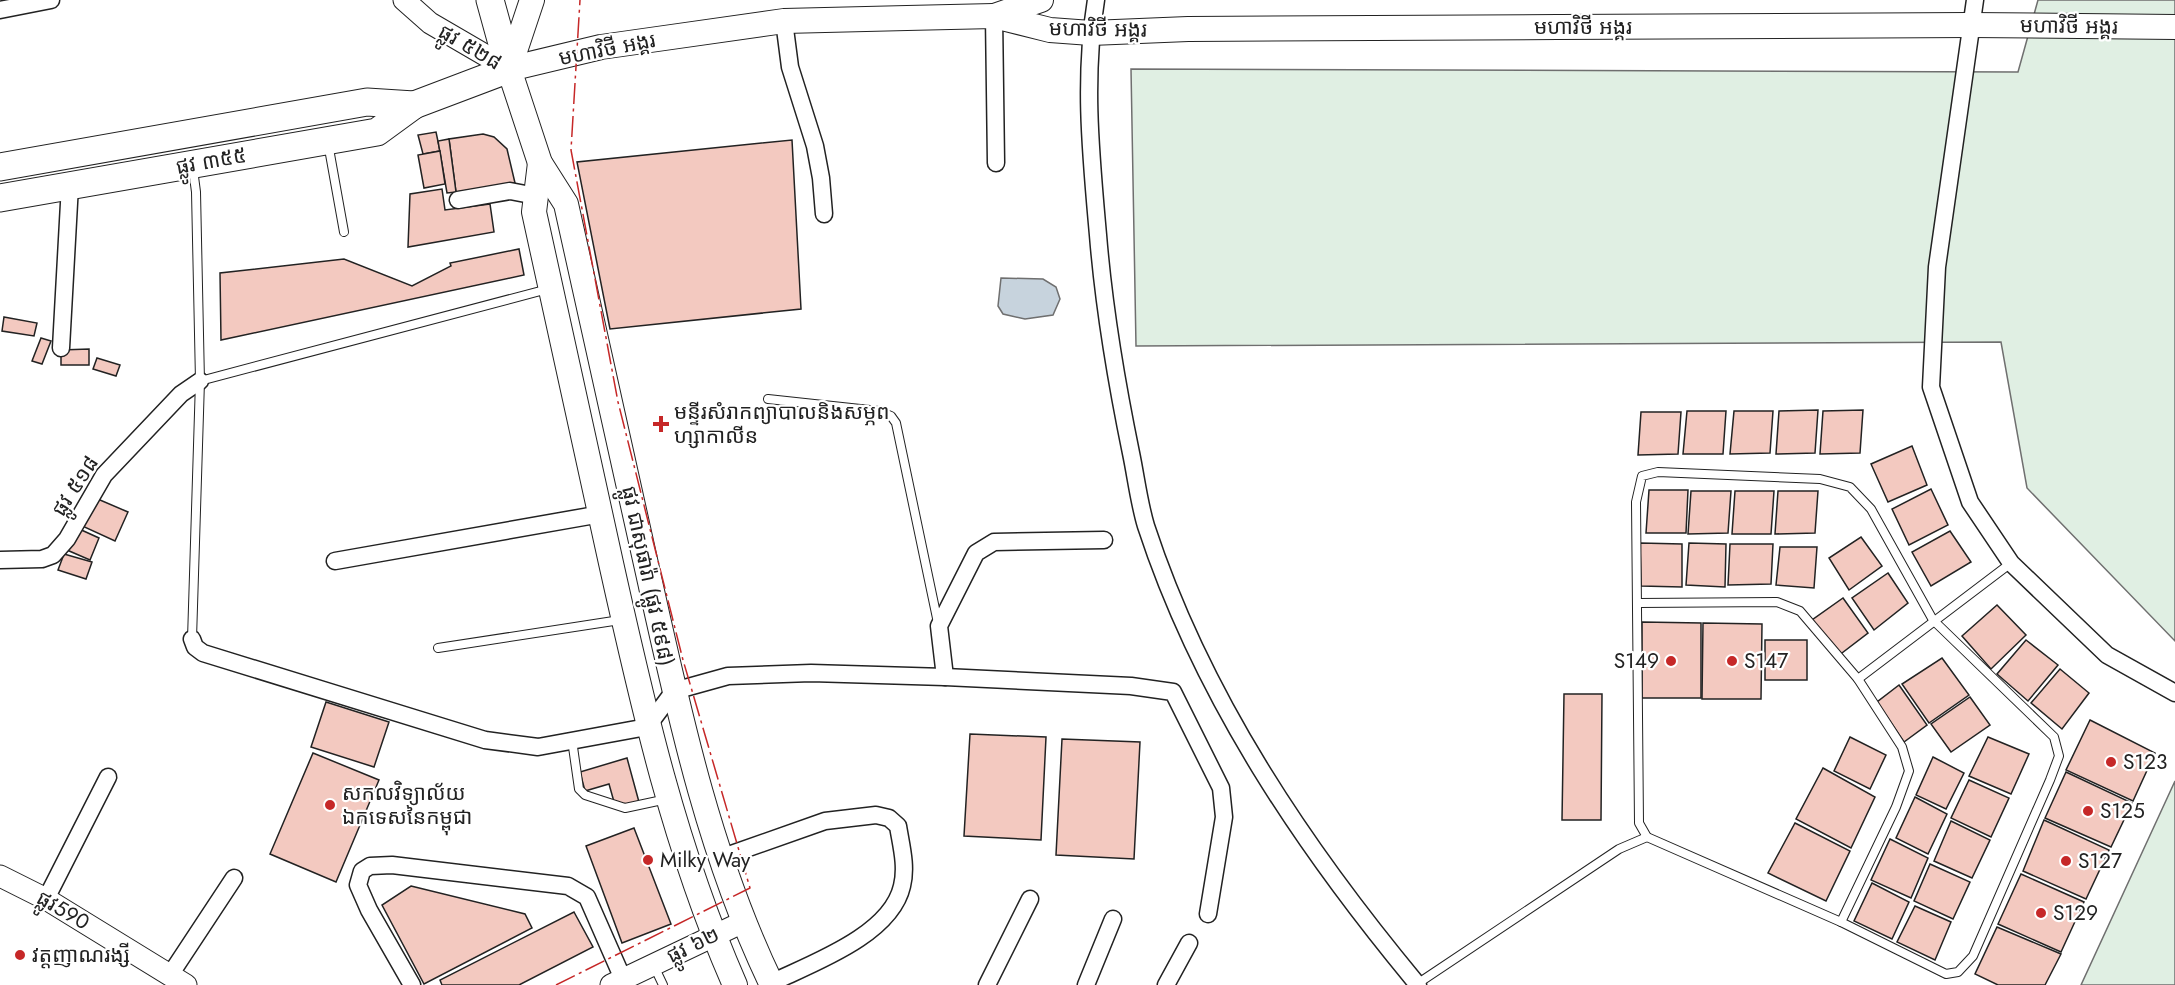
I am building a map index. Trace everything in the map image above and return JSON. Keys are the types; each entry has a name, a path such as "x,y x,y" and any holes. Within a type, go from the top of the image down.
{"main road":[{"path":"490,0 509,69"},
{"path":"509,69 532,0"},
{"name":"មហាវិថី អង្គរ","path":"993,16 1041,0"},
{"name":"មហាវិថី អង្គរ","path":"509,69 601,47 784,21 907,9 993,16 1050,30 1091,33 1188,29 1970,25 2175,27"},
{"name":"ផ្លូវ ៣៥៥","path":"0,198 377,132 414,105 509,69"},
{"name":"ផ្លូវ ជាសុផារ៉ា (ផ្លូវ ៥៩៨)","path":"509,69 540,163 566,204 674,691 700,795 743,922 772,984"},
{"name":"ផ្លូវ ៣៥៥","path":"0,167 367,102 414,105"},
{"name":"ផ្លូវ ជាសុផារ៉ា (ផ្លូវ ៥៩៨)","path":"540,163 534,212 647,727 667,799 713,935 735,985"}],"street":[{"path":"0,10 51,0"},
{"name":"ផ្លូវ ៥២៨","path":"404,0 430,23 509,69"},
{"path":"1096,0 1091,33 1087,110 1104,306 1120,399 1146,524 1189,639 1272,790 1350,901 1418,985"},
{"path":"1975,0 1937,267 1931,387 1970,502 2011,563 2106,655 2175,693"},
{"path":"993,16 996,163"},
{"path":"784,21 790,67 817,157 824,214"},
{"path":"61,348 70,185"},
{"path":"458,200 510,191 536,196"},
{"name":"ផ្លូវ ៥១៨","path":"0,560 42,559 53,555 67,539 104,475 181,394 200,381"},
{"path":"335,561 601,514"},
{"path":"945,677 939,626 976,553 994,542 1104,540"},
{"path":"192,639 195,647 203,653 485,740 538,747 647,727 674,691 728,676 811,673 945,677 1131,686 1173,692 1221,788 1224,817 1208,914"},
{"path":"46,899 108,777"},
{"path":"720,858 825,821 876,814 889,818 898,826 904,858 902,885 896,903 883,919 846,945 772,984"},
{"path":"412,985 369,910 358,885 362,871 370,866 392,865 568,886 587,897 617,982"},
{"name":"ផ្លូវ590","path":"0,876 46,899 178,980"},
{"path":"178,980 234,878"},
{"path":"987,985 1030,899"},
{"path":"1086,985 1113,919"},
{"name":"ផ្លូវ ៦២","path":"617,982 743,922"},
{"path":"1166,985 1189,943"}],"lane":[{"path":"328,140 344,232"},
{"path":"192,164 196,192 200,381 192,639"},
{"path":"200,381 551,288"},
{"path":"768,399 879,411 891,416 896,423 939,626"},
{"path":"1658,472 1820,479 1850,487 1871,508 1933,620 2054,737 2058,756 1972,956 1958,972 1946,974 1841,922 1647,837 1639,823 1639,603 1636,502 1642,477 1658,472"},
{"path":"1857,679 2011,563"},
{"path":"1639,603 1777,602 1800,611 1857,679 1902,747 1910,771 1896,807 1841,922"},
{"path":"438,648 624,619"},
{"path":"572,740 579,789 585,795 625,808 667,799"},
{"path":"1418,985 1619,849 1647,837"},
{"path":"653,965 663,985"}],"green space":[{"path":"2038,0 2175,0 2175,641 2027,488 2001,342 1136,346 1131,69 2018,72"},
{"path":"2175,781 2175,985 2081,985"}],"shaded area":[{"path":"1001,278 1043,279 1056,287 1060,299 1053,315 1025,319 1003,314 998,306"}],"building":[{"path":"436,132 440,151 423,154 418,135"},
{"path":"483,134 494,137 507,149 515,183 456,192 449,139"},
{"path":"449,139 456,192 447,193 438,141"},
{"path":"792,140 801,309 610,329 577,162"},
{"path":"440,151 445,184 424,188 418,155"},
{"path":"442,189 445,210 490,204 494,232 408,247 410,194"},
{"path":"519,249 524,275 221,340 220,273 344,259 412,286 451,266 450,263"},
{"path":"4,317 37,323 34,336 2,331"},
{"path":"41,338 51,341 42,364 32,361"},
{"path":"89,349 89,365 61,365 61,350"},
{"path":"97,358 120,365 116,376 93,369"},
{"path":"1818,410 1815,453 1776,454 1779,411"},
{"path":"1863,410 1860,453 1820,454 1823,411"},
{"path":"1687,411 1726,411 1723,454 1683,454"},
{"path":"1734,411 1773,411 1770,453 1730,454"},
{"path":"1641,412 1681,412 1678,454 1638,455"},
{"path":"1912,446 1927,485 1888,502 1871,464"},
{"path":"1931,489 1948,525 1909,545 1892,509"},
{"path":"1649,490 1688,490 1686,533 1646,533"},
{"path":"1691,491 1731,491 1728,533 1688,534"},
{"path":"1735,491 1774,491 1771,534 1732,534"},
{"path":"1778,491 1818,491 1815,533 1775,534"},
{"path":"93,497 128,512 115,541 80,525"},
{"path":"77,528 99,538 90,560 67,550"},
{"path":"1950,531 1971,562 1931,586 1912,552"},
{"path":"1861,537 1882,566 1849,590 1829,558"},
{"path":"1640,543 1682,544 1682,587 1641,586"},
{"path":"1689,543 1726,544 1725,587 1686,585"},
{"path":"1730,544 1773,544 1771,584 1728,585"},
{"path":"1780,547 1817,547 1814,588 1776,585"},
{"path":"64,554 92,562 86,579 58,570"},
{"path":"1888,573 1908,603 1874,630 1852,598"},
{"path":"1843,598 1868,633 1838,656 1812,620"},
{"path":"1997,605 2026,635 1991,669 1962,636"},
{"name":"S149","path":"1642,622 1701,623 1701,698 1642,698"},
{"name":"S147","path":"1703,623 1762,624 1761,699 1702,699"},
{"path":"1765,640 1807,640 1807,680 1765,680"},
{"path":"2026,640 2058,665 2028,701 1997,674"},
{"path":"1942,658 1969,695 1929,723 1902,684"},
{"path":"2060,669 2089,693 2062,729 2031,703"},
{"path":"1899,685 1927,725 1904,742 1877,702"},
{"path":"1564,694 1602,694 1601,820 1562,820"},
{"path":"1970,697 1990,725 1951,752 1931,724"},
{"path":"326,702 389,722 374,767 311,747"},
{"name":"S123","path":"2090,720 2155,753 2133,801 2066,770"},
{"path":"970,734 1046,737 1041,840 964,836"},
{"path":"1850,737 1886,755 1870,789 1834,771"},
{"path":"1988,737 2029,754 2011,794 1969,776"},
{"path":"1062,739 1140,742 1134,859 1056,855"},
{"name":"សកលវិទ្យាល័យ ឯកទេសនៃកម្ពុជា","path":"313,753 379,780 336,882 270,854"},
{"path":"1933,757 1964,773 1946,809 1916,795"},
{"path":"627,758 639,802 616,809 609,784 585,791 580,772"},
{"path":"1823,768 1875,797 1851,848 1796,819"},
{"name":"S125","path":"2066,772 2132,803 2111,847 2045,818"},
{"path":"1969,780 2009,798 1991,837 1951,818"},
{"path":"1915,797 1947,814 1928,854 1896,838"},
{"name":"S127","path":"2044,820 2109,850 2086,899 2023,871"},
{"path":"1951,821 1990,840 1972,878 1934,861"},
{"path":"1795,823 1850,851 1826,901 1768,873"},
{"path":"634,828 671,924 622,943 586,846"},
{"path":"1890,839 1928,858 1911,898 1871,880"},
{"path":"1930,864 1970,882 1953,919 1914,901"},
{"name":"S129","path":"2021,874 2084,902 2061,952 1998,924"},
{"path":"1872,883 1909,902 1892,939 1854,921"},
{"path":"411,886 525,914 532,928 424,984 382,905"},
{"path":"1915,906 1951,922 1935,960 1897,942"},
{"path":"574,912 593,947 519,985 442,985 440,980"},
{"path":"1997,927 2061,954 2045,985 1998,985 1975,974"}],"power":[{"path":"556,985 750,888 683,660 618,402 571,150 580,0"}],"place":[{"name":"មន្ទីរសំរាកព្យាបាលនិងសម្ភព ហ្សាកាលីន","path":"661,424"},
{"name":"S149","path":"1671,661"},
{"name":"S147","path":"1732,661"},
{"name":"S123","path":"2111,762"},
{"name":"សកលវិទ្យាល័យ ឯកទេសនៃកម្ពុជា","path":"330,805"},
{"name":"S125","path":"2088,811"},
{"name":"Milky Way","path":"648,860"},
{"name":"S127","path":"2066,861"},
{"name":"S129","path":"2041,913"},
{"name":"វត្តញាណរង្សី","path":"20,955"}]}
